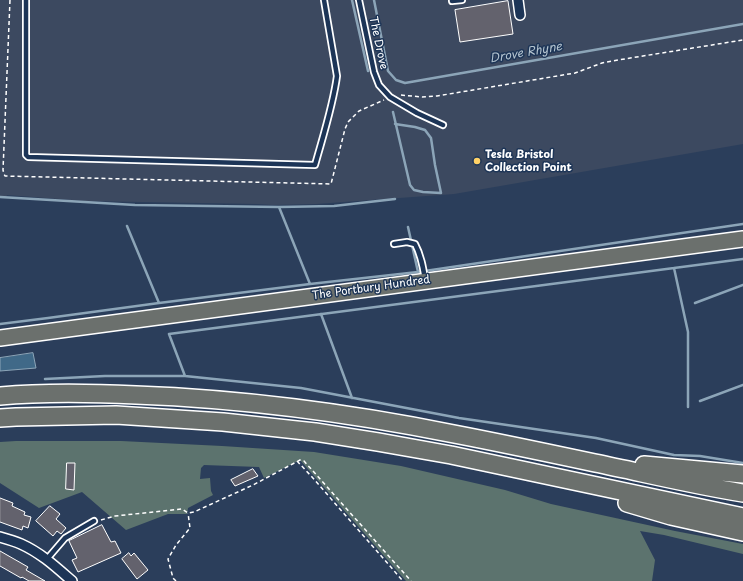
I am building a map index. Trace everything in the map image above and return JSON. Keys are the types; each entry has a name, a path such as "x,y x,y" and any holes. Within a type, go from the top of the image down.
{"highway":[{"path":"0,396 74,393 168,396 230,400 383,420 705,487 743,493"},
{"path":"0,418 116,415 223,422 315,432 451,455 743,517"},
{"path":"595,463 659,466 743,474"},
{"path":"514,469 671,516 743,532"}],"main road":[{"name":"The Portbury Hundred","path":"0,338 743,239"}],"street":[{"path":"518,0 520,15"},
{"path":"0,537 21,544 37,552 72,581"}],"lane":[{"path":"26,0 26,155 28,157 315,166 337,76 324,0"},
{"name":"The Drove","path":"359,0 374,72 379,85 390,97 417,113 443,125"},
{"path":"452,2 462,0"},
{"path":"394,244 407,242 415,244 423,265 426,281"},
{"path":"47,559 65,538 94,521"}],"path":[{"path":"10,0 3,170 5,176 331,184 348,122 360,111 390,97 397,95 422,97 437,96 575,73 602,63 618,60 743,40"},
{"path":"94,521 115,516 182,509 188,513 194,512 253,485 300,460 304,461 411,581"},
{"path":"297,461 403,581"},
{"path":"176,581 173,578 168,559 176,545 190,528 188,513"}],"shaded area":[{"path":"0,0 743,0 743,144 454,194 316,204 273,205 85,201 7,195 6,198 0,198"},
{"path":"33,353 36,368 0,371 0,358"}],"green space":[{"path":"121,441 314,452 401,466 505,490 551,504 743,544 743,554 664,535 640,531 655,560 652,581 406,581 300,460 264,478 259,467 204,465 201,468 200,479 210,478 211,491 213,495 188,508 187,514 168,514 126,530 82,492 39,508 0,483 0,442"}],"building":[{"path":"508,1 513,34 460,42 455,10"},
{"path":"67,463 75,463 74,490 66,489"},
{"path":"253,469 258,476 235,486 231,480"},
{"path":"0,498 13,503 12,506 25,512 24,515 31,517 28,528 23,526 22,530 0,522"},
{"path":"50,506 60,514 56,519 66,528 61,534 57,531 53,536 36,521"},
{"path":"102,525 111,542 115,541 121,553 78,572 72,560 77,558 69,541"},
{"path":"0,551 28,567 26,570 45,581 29,581 0,566"},
{"path":"129,553 131,556 134,553 148,570 137,579 122,559"}],"waterway":[{"path":"352,0 368,71"},
{"name":"Drove Rhyne","path":"374,0 388,71 396,80 405,83 743,24"},
{"path":"393,112 410,185 414,190 441,193 431,138 425,130 415,127 395,124"},
{"path":"0,197 135,205 279,207 334,206 395,199"},
{"path":"279,207 310,284"},
{"path":"0,324 310,284 418,272 743,224"},
{"path":"127,226 159,303"},
{"path":"408,227 418,272"},
{"path":"185,376 169,334 743,259"},
{"path":"674,268 688,332 688,407"},
{"path":"695,303 743,285"},
{"path":"321,314 352,398"},
{"path":"45,379 105,376 185,376 301,388 459,418 596,438 674,455 700,456 743,463"},
{"path":"700,401 743,385"}],"place":[{"name":"Tesla Bristol Collection Point","path":"477,161"}]}
